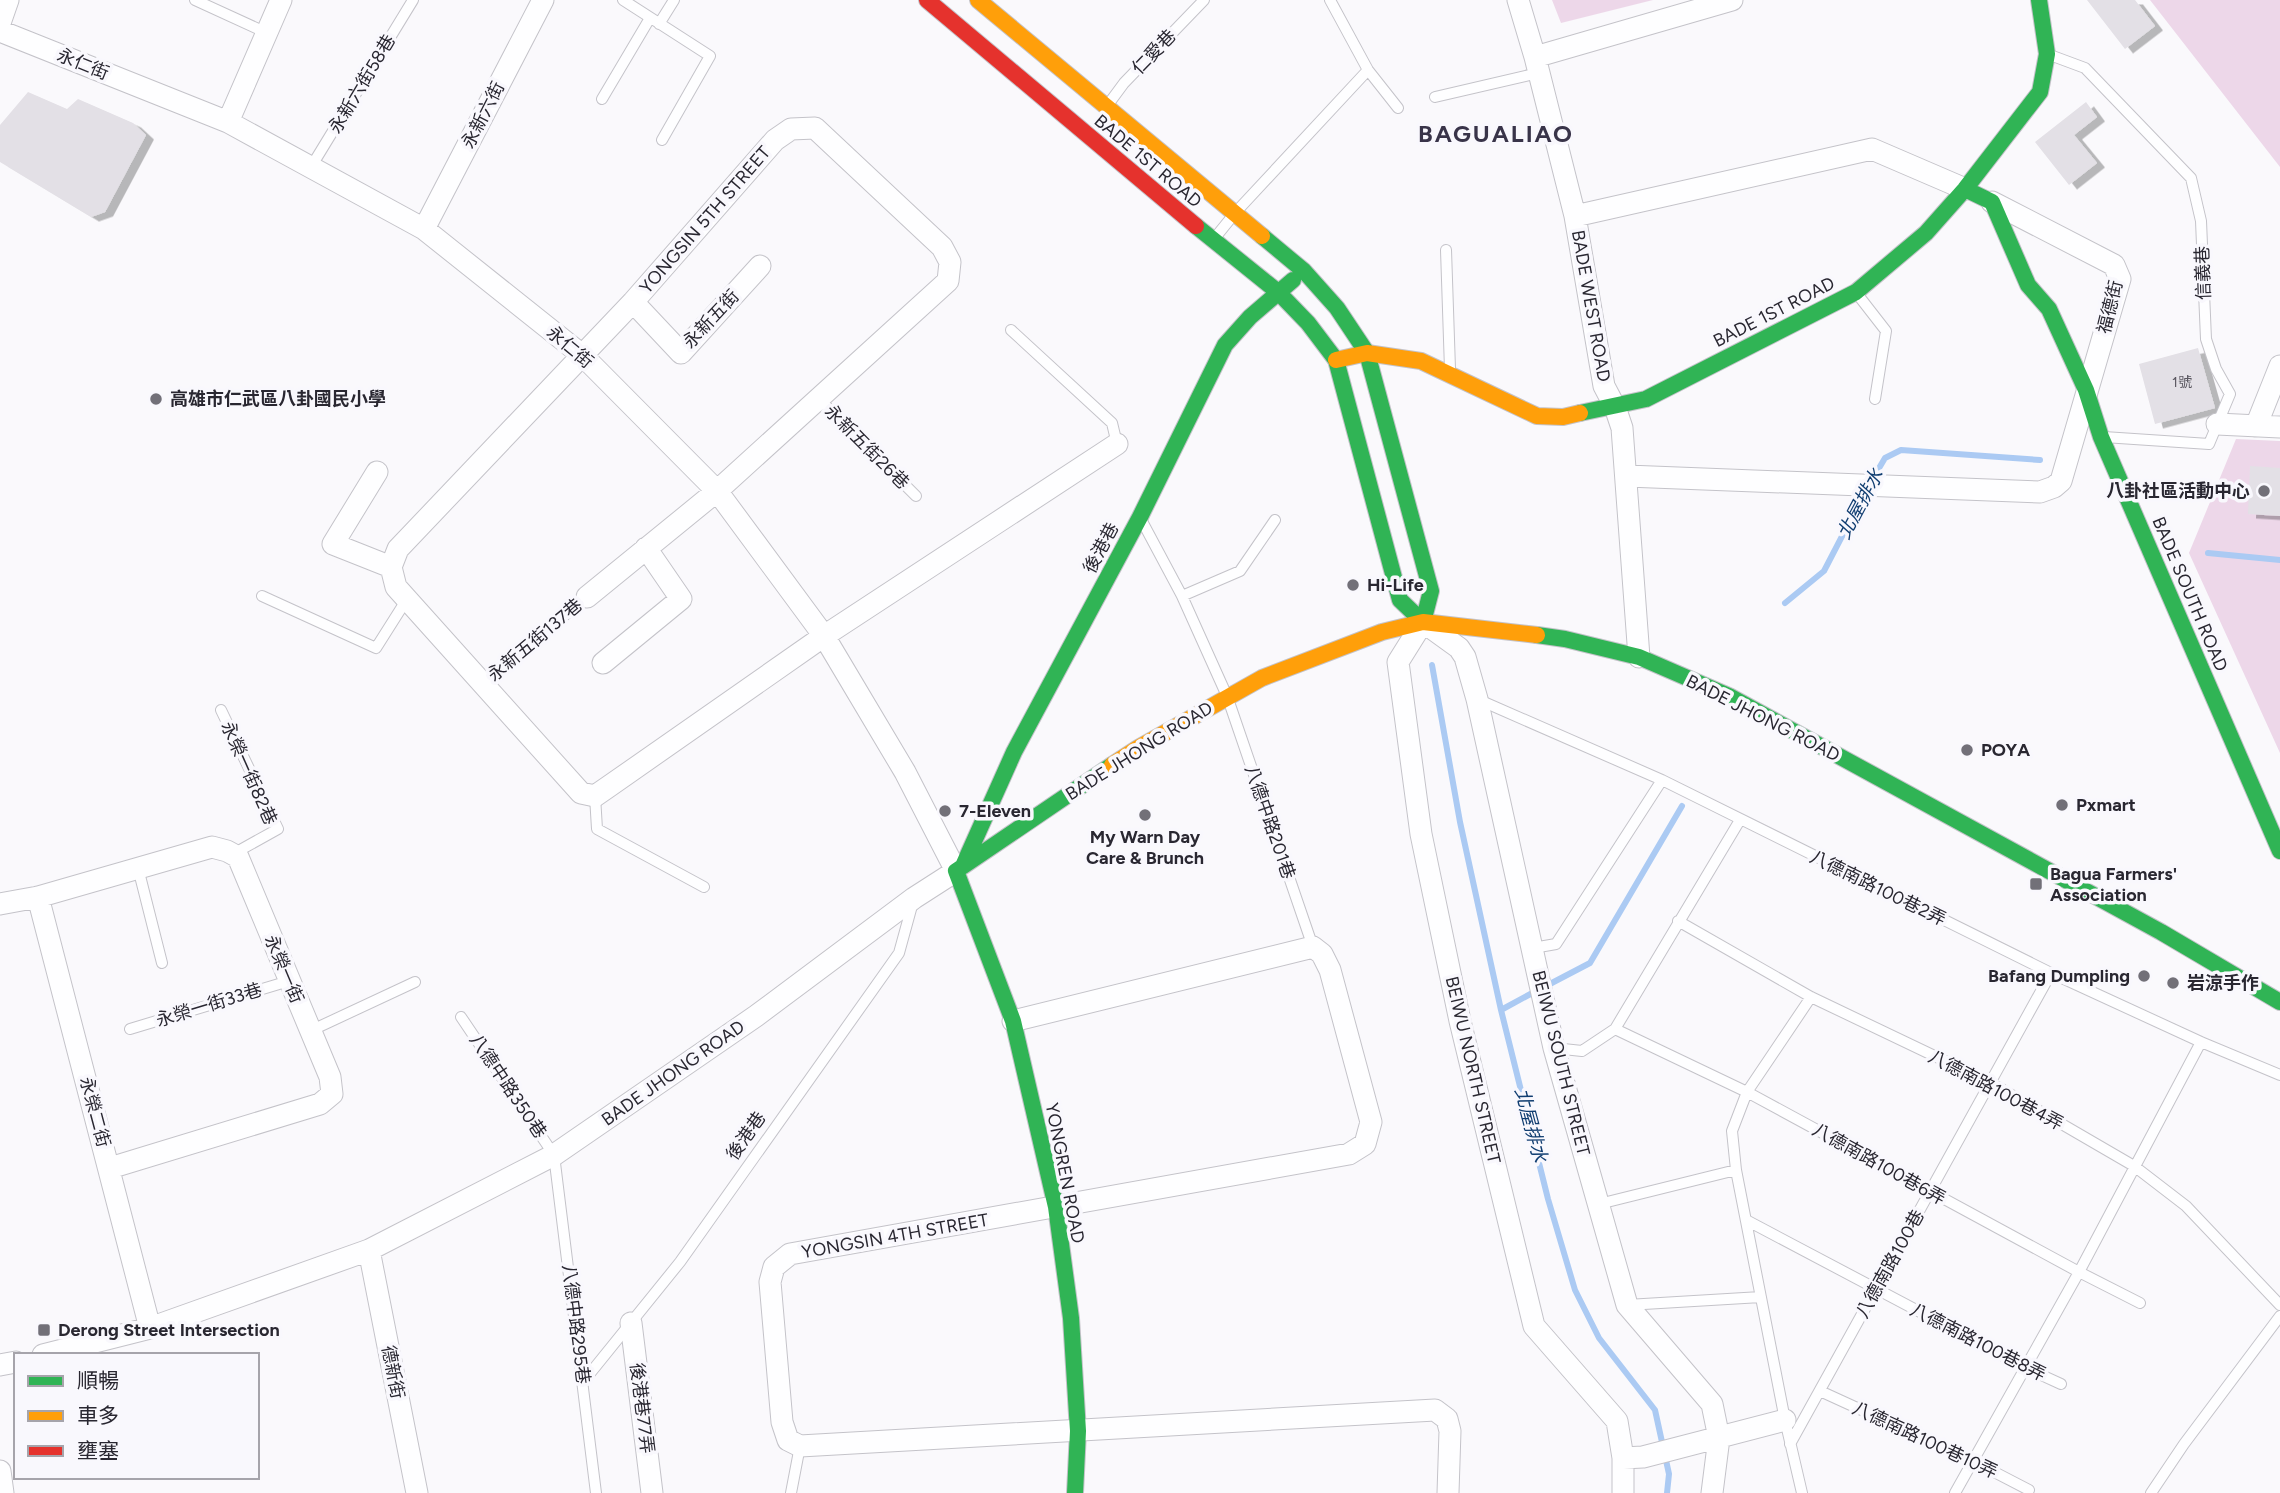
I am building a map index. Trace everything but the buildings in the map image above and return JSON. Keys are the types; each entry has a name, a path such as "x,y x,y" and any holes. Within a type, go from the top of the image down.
{"street":[{"path":"0,23 8,0"},
{"path":"228,122 281,0"},
{"name":"永新六街","path":"424,229 543,0"},
{"name":"BADE 1ST ROAD","path":"927,0 1213,240 1257,273 1308,323 1336,360 1400,600 1423,622 1431,591 1367,353 1337,308 1304,271 978,0"},
{"name":"BADE WEST ROAD","path":"1518,0 1575,216 1604,386 1622,428 1639,657"},
{"path":"1537,65 1732,0"},
{"name":"BADE 1ST ROAD","path":"1336,360 1367,353 1422,361 1538,416 1563,418 1646,399 1856,292 1926,233 1965,189 2040,92 2047,54 2039,0"},
{"name":"永仁街","path":"0,32 228,122 424,229 582,355 716,491 824,636 960,869"},
{"name":"YONGSIN 5TH STREET","path":"391,567 398,549 633,302 775,140 791,129 815,128 942,247 950,262 948,281 716,491 587,597"},
{"name":"福德街","path":"1575,216 1872,149 1965,189 2114,265 2120,279 2061,481 2054,487 2040,492 1627,476"},
{"name":"BADE SOUTH ROAD","path":"1992,202 2028,285 2049,309 2086,390 2101,437 2280,848"},
{"name":"永新五街","path":"633,302 681,353 760,266"},
{"name":"後港巷","path":"960,869 1014,752 1140,517 1224,345 1250,317 1304,271"},
{"path":"2256,426 2280,366"},
{"path":"2217,424 2280,428"},
{"path":"377,472 333,544 391,567 396,587 581,793 594,796 824,636 1117,444"},
{"path":"603,663 681,599 646,548"},
{"name":"BADE JHONG ROAD","path":"51,1353 150,1328 369,1250 554,1155 756,1016 914,898 1138,748 1262,678 1366,638 1423,622 1565,639 1639,657 1729,696 2161,932 2280,1002"},
{"name":"BEIWU SOUTH STREET","path":"1423,622 1459,648 1465,657 1477,699 1554,1048 1627,1305 1712,1404 1719,1438 1712,1493"},
{"name":"BEIWU NORTH STREET","path":"1423,622 1398,662 1422,834 1460,1021 1534,1326 1617,1421 1633,1457 1623,1493"},
{"path":"0,904 38,897 212,847 233,854"},
{"name":"永榮一街","path":"110,1168 320,1104 331,1094 330,1077 238,858 233,854"},
{"name":"YONGREN ROAD","path":"960,869 1013,1021 1056,1207 1071,1318 1078,1431 1075,1493"},
{"name":"永榮二街","path":"38,897 150,1328"},
{"path":"1013,1021 1313,947"},
{"name":"YONGSIN 4TH STREET","path":"800,1446 788,1440 782,1422 771,1282 774,1268 790,1254 1349,1154 1365,1144 1371,1122 1368,1109 1330,970 1322,954 1313,947"},
{"name":"德新街","path":"369,1250 417,1493"},
{"name":"後港巷77弄","path":"631,1323 652,1493"},
{"path":"800,1446 1435,1410 1447,1419 1450,1431 1448,1493"},
{"path":"1633,1457 1785,1420"},
{"path":"0,1471 3,1493"}],"lane":[{"path":"195,0 267,33"},
{"name":"永新六街58巷","path":"311,167 413,0"},
{"path":"623,0 710,56 663,140"},
{"path":"602,99 655,21 674,0"},
{"name":"仁愛巷","path":"1106,106 1124,83 1204,0"},
{"path":"1330,0 1368,70 1398,108"},
{"name":"信義巷","path":"2047,54 2085,68 2191,178 2201,221 2206,338 2216,369 2230,394 2217,424"},
{"path":"1435,97 1537,65"},
{"path":"1213,240 1368,70"},
{"path":"1446,250 1450,374"},
{"path":"1856,292 1886,331 1875,399"},
{"path":"1011,330 1112,423 1117,444"},
{"name":"永新五街26巷","path":"818,399 916,496"},
{"path":"2101,437 2209,443 2217,424"},
{"name":"八德中路201巷","path":"1140,517 1182,596 1227,696 1313,947"},
{"path":"1182,596 1240,571 1275,520"},
{"path":"262,596 376,648 407,598"},
{"name":"永新五街137巷","path":"483,683 587,597"},
{"name":"八德南路100巷2弄","path":"1477,699 1662,780 2051,973 2280,1075"},
{"name":"永榮一街82巷","path":"221,710 278,829 233,854"},
{"path":"1534,953 1556,944 1662,780"},
{"path":"594,796 597,829 704,887"},
{"path":"1554,1048 1582,1051 1615,1029 1740,820"},
{"path":"138,868 162,963"},
{"name":"後港巷","path":"583,1382 680,1262 899,953 914,898"},
{"name":"八德南路100巷4弄","path":"1678,921 1811,997 1991,1083 2134,1166 2186,1206 2280,1306"},
{"name":"八德南路100巷","path":"1790,1444 2051,973"},
{"name":"永榮一街33巷","path":"130,1029 289,981"},
{"path":"310,1031 415,982"},
{"path":"1802,1493 1736,1170 1732,1131 1747,1092 1811,997"},
{"name":"八德中路350巷","path":"461,1017 554,1155"},
{"name":"八德南路100巷6弄","path":"1615,1029 1747,1092 2140,1303"},
{"path":"1955,1493 2079,1272 2201,1042"},
{"name":"八德中路295巷","path":"554,1155 596,1493"},
{"path":"1599,1204 1736,1170"},
{"name":"八德南路100巷8弄","path":"1746,1220 2025,1368 2061,1384"},
{"path":"1627,1305 1761,1297"},
{"path":"2151,1493 2184,1444 2280,1316"},
{"name":"八德南路100巷10弄","path":"1820,1391 1973,1461 2029,1490"},
{"path":"791,1493 800,1446"}],"shaded area":[{"path":"1552,0 1653,0 1561,23"},
{"path":"2150,0 2280,0 2280,167"},
{"path":"2236,439 2280,441 2280,753 2189,553"}],"waterway":[{"name":"北屋排水","path":"1872,480 1885,458 1901,450 2040,460"},
{"name":"北屋排水","path":"1785,603 1824,571 1866,490"},
{"name":"北屋排水","path":"2208,553 2280,560"},
{"name":"北屋排水","path":"1432,665 1460,822 1501,1010 1548,1199 1575,1290 1599,1338 1655,1410 1669,1474 1667,1493"},
{"name":"北屋排水","path":"1546,986 1590,963 1682,806"},
{"name":"北屋排水","path":"1501,1010 1536,991"}],"traffic: fast":[{"path":"1580,413 1646,399 1856,292 1926,233 1965,189 2040,92 2047,54 2039,0"},
{"path":"1965,189 1992,202 2028,285 2049,309 2086,390 2101,437 2280,851"},
{"path":"1196,226 1278,292 1308,323 1336,360 1400,600 1423,622"},
{"path":"1262,236 1304,271 1337,308 1367,353 1431,591 1423,622"},
{"path":"963,866 1014,752 1140,517 1225,345 1250,317 1293,280"},
{"path":"1537,635 1639,657 1729,696 2161,932 2280,1002"},
{"path":"1075,1493 1078,1431 1071,1318 1056,1207 1013,1021 956,871 1112,765"}],"traffic: slow":[{"path":"978,0 1262,236"},
{"path":"1336,360 1367,353 1421,361 1537,416 1563,417 1580,413"},
{"path":"1112,765 1262,678 1382,632 1423,622 1537,635"}],"traffic: jam":[{"path":"927,0 1196,226"}],"place":[{"name":"高雄市仁武區八卦國民小學","path":"156,399"},
{"name":"八卦社區活動中心","path":"2264,491"},
{"name":"Hi-Life","path":"1353,585"},
{"name":"POYA","path":"1967,750"},
{"name":"Pxmart","path":"2062,805"},
{"name":"7-Eleven","path":"945,811"},
{"name":"My Warn Day Care & Brunch","path":"1145,815"},
{"name":"Bagua Farmers' Association","path":"2036,884"},
{"name":"Bafang Dumpling","path":"2144,976"},
{"name":"岩涼手作","path":"2173,983"},
{"name":"Derong Street Intersection","path":"44,1330"}],"district":[{"name":"BAGUALIAO","path":"1496,133"}]}
